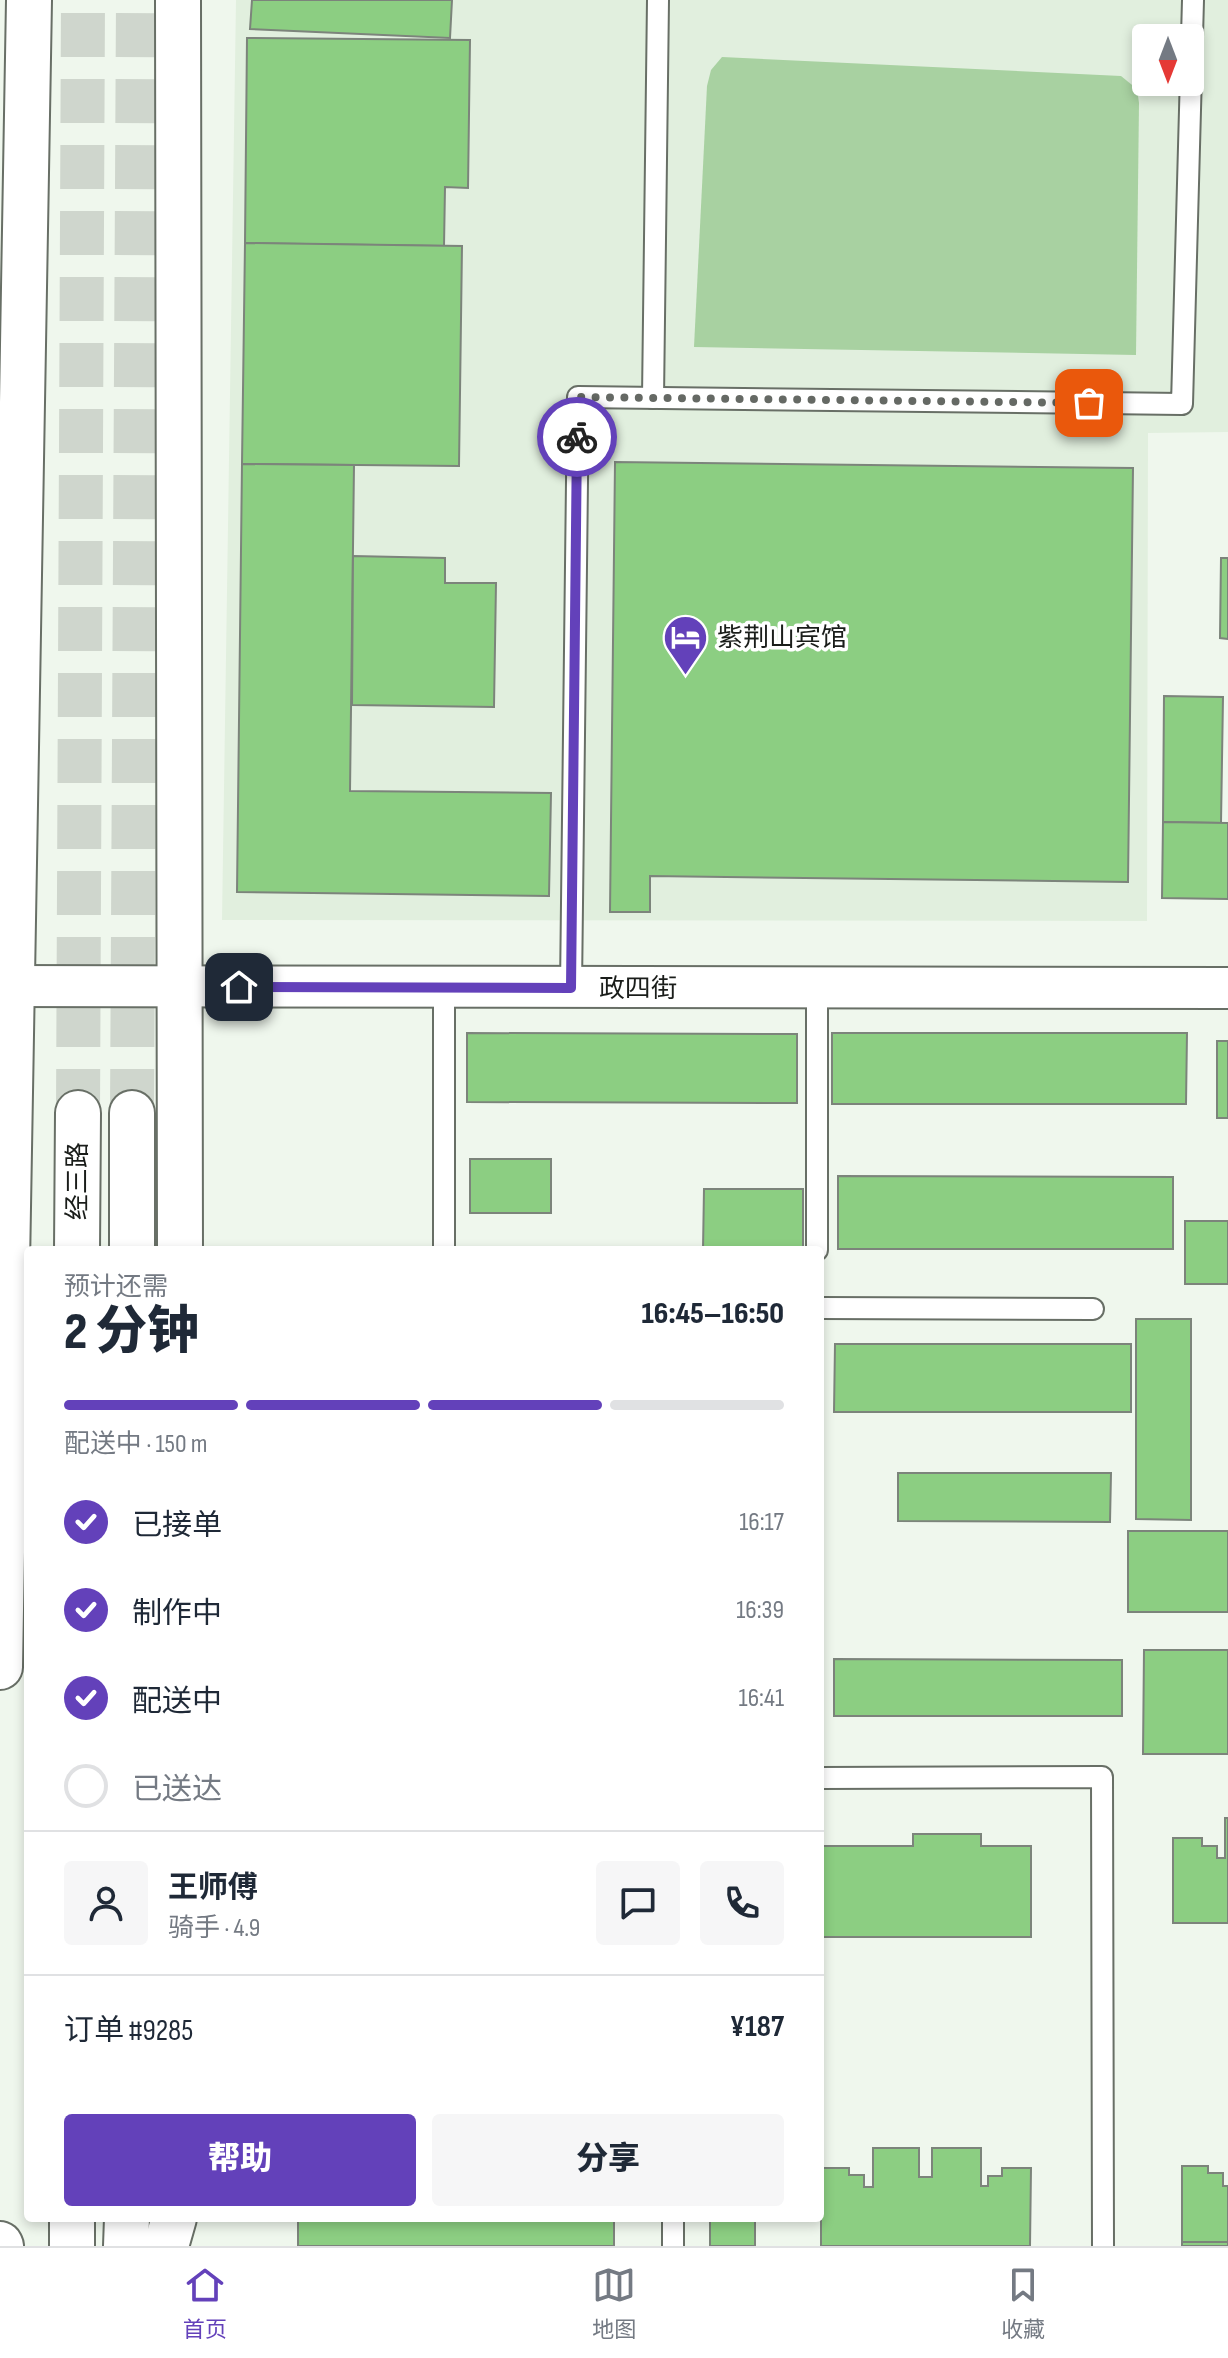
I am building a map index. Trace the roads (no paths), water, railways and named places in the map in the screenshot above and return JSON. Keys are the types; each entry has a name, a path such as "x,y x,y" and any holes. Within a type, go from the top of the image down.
{"main road":[{"path":"0,1667 6,986 29,0"},
{"path":"178,0 180,1246"},
{"name":"经三路","path":"77,1246 78,1113"},
{"path":"132,1113 132,1246"},
{"path":"72,2222 72,2246"},
{"path":"126,2246 127,2222"},
{"path":"166,2246 173,2222"}],"street":[{"name":"政四街","path":"6,986 1228,988"}],"lane":[{"path":"653,398 658,0"},
{"path":"571,988 578,397 1182,404 1193,0"},
{"path":"444,987 444,1246"},
{"path":"817,988 817,1246"},
{"path":"824,1308 1093,1309"},
{"path":"824,1778 1102,1777 1103,2246"},
{"path":"673,2222 673,2246"}],"tunnel":[{"path":"78,1113 83,0"},
{"path":"132,1113 138,0"}],"place":[{"name":"紫荆山宾馆","path":"686,676"}]}
